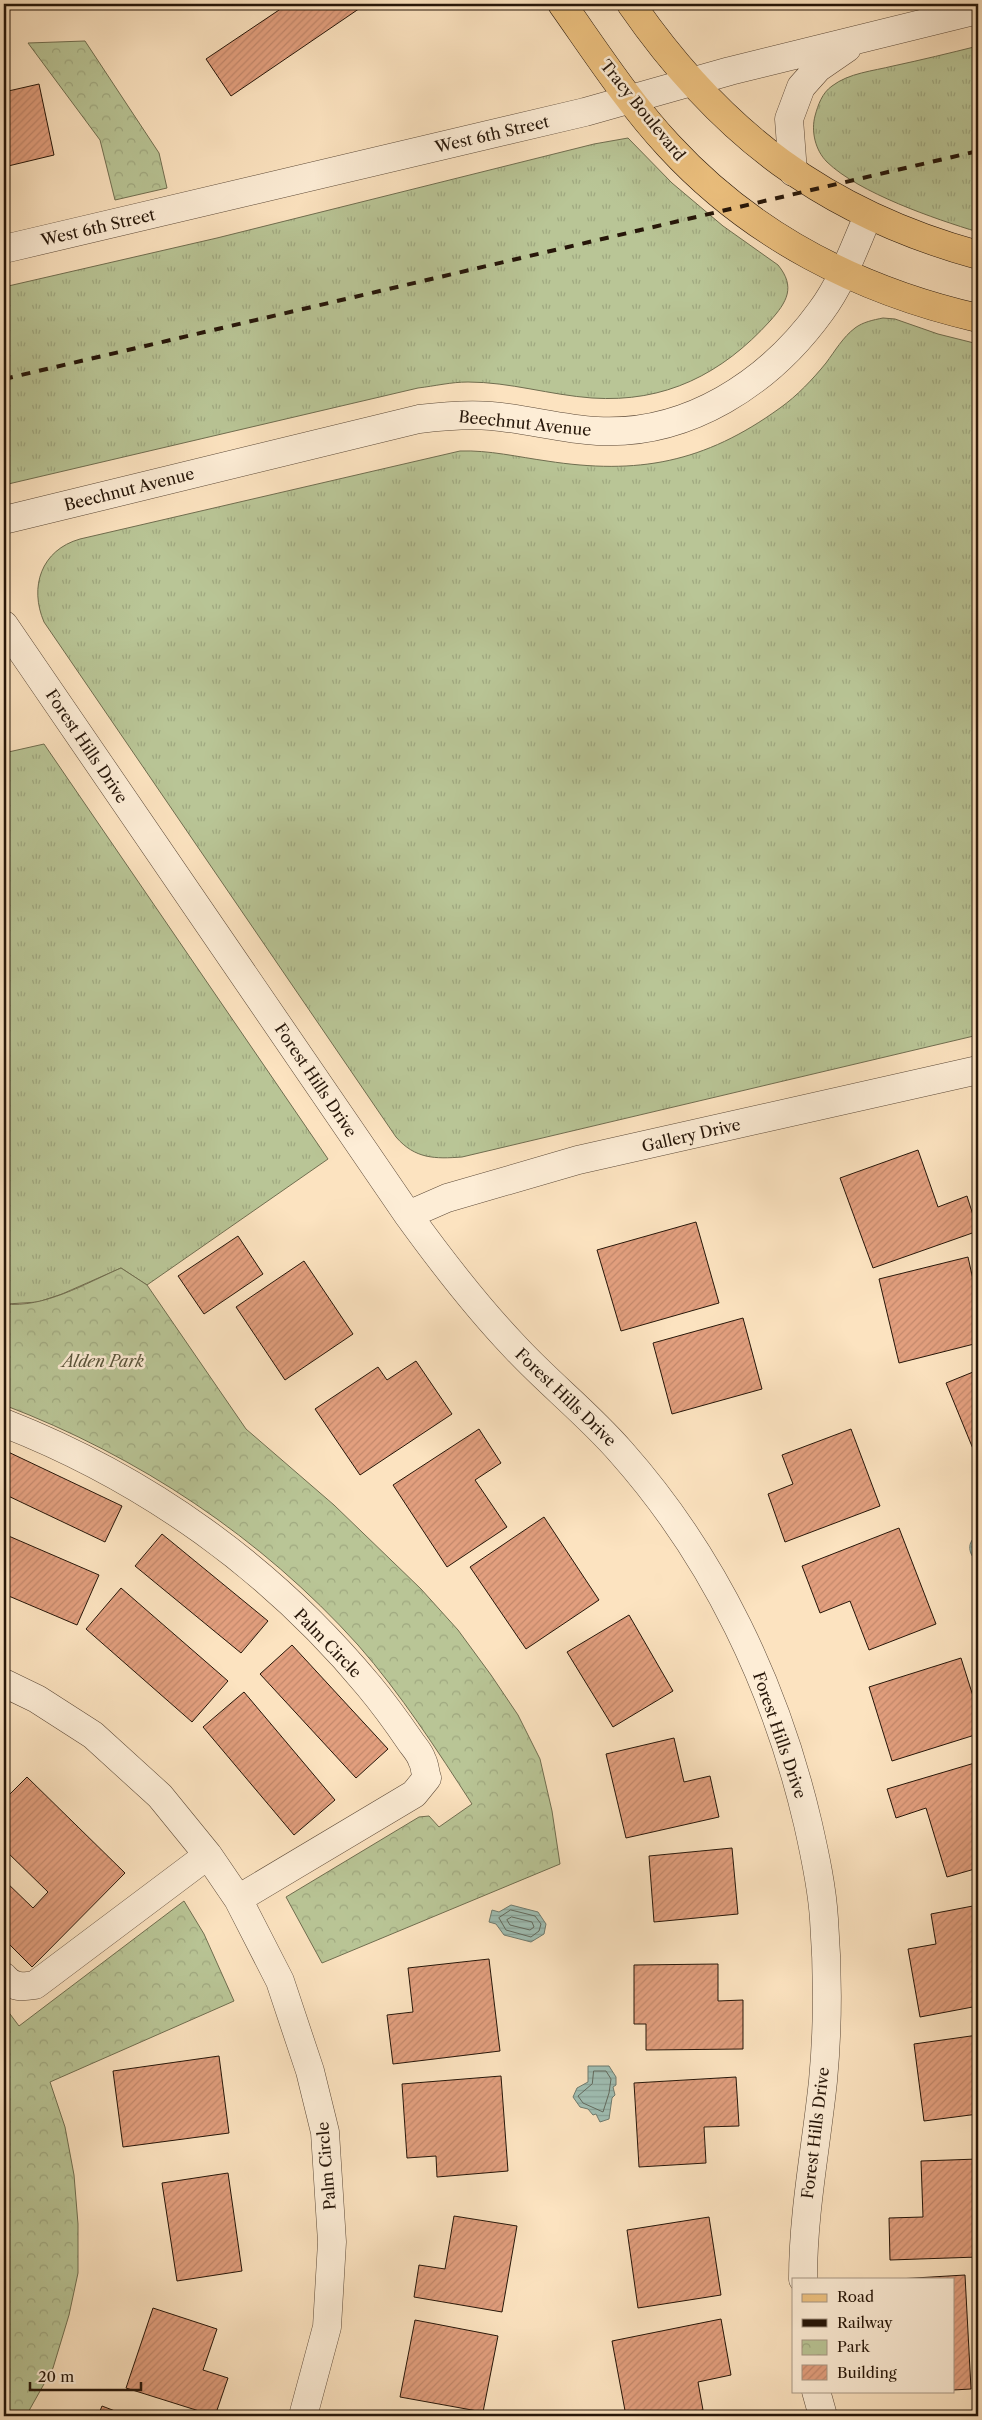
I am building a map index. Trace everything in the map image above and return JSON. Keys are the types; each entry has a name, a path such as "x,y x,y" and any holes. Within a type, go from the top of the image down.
{"main road":[{"name":"Tracy Boulevard","path":"562,4 630,98 670,146 734,208 784,242 843,273 934,307 978,318"},
{"path":"632,4 670,56 720,112 793,172 818,189 868,216 908,233 978,255"}],"street":[{"name":"West 6th Street","path":"4,249 584,112 692,81 978,10"},
{"path":"793,172 789,119 801,87 818,68 860,39"},
{"name":"Beechnut Avenue","path":"4,520 420,419 455,414 492,416 564,428 598,431 632,430 667,424 697,413 733,396 764,374 796,343 822,310 843,273 868,216"},
{"name":"Forest Hills Drive","path":"4,625 408,1215 464,1292 516,1349 613,1443 651,1487 687,1536 720,1590 768,1692 800,1790 816,1858 824,1916 827,1999 823,2081 807,2188 803,2278"},
{"name":"Gallery Drive","path":"408,1215 447,1198 578,1160 978,1070"},
{"name":"Palm Circle","path":"4,1423 45,1439 110,1471 168,1505 227,1547 338,1649 388,1709 422,1760 427,1778 414,1794 238,1899"},
{"name":"Palm Circle","path":"4,1683 37,1699 93,1736 160,1796 208,1855 238,1899 280,1981 310,2071 325,2132 332,2242 326,2327 303,2416"},
{"path":"4,1977 8,1982 20,1988 35,1984 208,1855"},
{"path":"816,2392 823,2416"}],"green space":[{"path":"85,41 159,153 167,188 115,200 100,140 28,43"},
{"path":"978,46 978,232 898,204 858,184 827,162 819,152 814,134 814,122 821,100 832,86 846,78 861,73"},
{"path":"628,138 672,183 723,226 778,265 787,280 788,287 785,301 776,314 752,340 712,370 668,390 644,396 619,398 592,398 515,386 468,382 418,388 4,485 4,287 217,238 594,144"},
{"path":"883,318 895,319 938,334 978,344 978,1035 462,1157 443,1158 418,1154 396,1137 44,622 38,596 42,572 48,561 67,544 80,539 460,451 493,453 580,465 611,466 641,465 697,453 752,427 780,408 810,381 851,332 858,326"},
{"path":"44,744 328,1159 147,1285 121,1268 62,1294 38,1302 4,1304 4,753"},
{"name":"Alden Park","path":"121,1268 147,1285 246,1429 334,1505 421,1589 458,1630 518,1715 540,1759 552,1811 560,1864 322,1963 286,1897 419,1817 429,1816 439,1827 472,1804 418,1723 374,1664 320,1606 281,1569 239,1535 149,1475 102,1449 4,1405 4,1304 19,1304 49,1299"},
{"path":"184,1901 204,1934 234,2001 50,2082 65,2127 74,2175 78,2224 78,2273 69,2315 53,2368 26,2416 4,2416 4,2006 19,2026"}],"water":[{"path":"978,1535 978,1563 970,1552 970,1545"},
{"path":"511,1905 538,1912 546,1924 544,1934 531,1942 504,1935 496,1924 489,1922 492,1910 499,1912"},
{"path":"588,2066 609,2066 616,2077 616,2085 613,2087 615,2095 612,2098 609,2119 600,2122 596,2114 593,2115 588,2109 580,2107 573,2097 577,2088 588,2082"}],"building":[{"path":"288,4 366,4 231,96 206,59"},
{"path":"39,84 54,155 4,167 4,92"},
{"path":"918,1150 938,1207 967,1196 978,1231 873,1268 840,1178"},
{"path":"696,1222 719,1303 621,1331 597,1250"},
{"path":"238,1236 263,1274 204,1314 178,1276"},
{"path":"968,1257 978,1302 978,1343 899,1363 879,1279"},
{"path":"304,1261 353,1334 285,1380 236,1307"},
{"path":"743,1318 762,1389 672,1414 653,1343"},
{"path":"416,1361 452,1414 360,1475 315,1409 378,1367 387,1380"},
{"path":"978,1370 978,1461 946,1383"},
{"path":"479,1429 501,1463 475,1480 507,1527 447,1567 393,1485"},
{"path":"851,1429 880,1506 785,1542 768,1494 793,1484 782,1455"},
{"path":"4,1450 122,1506 105,1542 4,1494"},
{"path":"544,1517 599,1600 526,1649 470,1567"},
{"path":"899,1528 936,1624 869,1650 850,1601 820,1613 802,1566"},
{"path":"4,1534 99,1575 77,1625 4,1594"},
{"path":"162,1534 268,1621 241,1653 135,1566"},
{"path":"121,1588 228,1681 192,1722 86,1629"},
{"path":"629,1615 673,1691 613,1727 567,1652"},
{"path":"292,1645 388,1749 356,1778 260,1674"},
{"path":"961,1658 978,1712 978,1734 892,1761 869,1687"},
{"path":"244,1692 335,1800 294,1835 203,1727"},
{"path":"674,1738 684,1782 710,1776 719,1817 626,1838 606,1754"},
{"path":"978,1762 978,1868 947,1877 926,1808 896,1818 887,1789"},
{"path":"27,1777 125,1873 32,1967 4,1939 4,1880 33,1908 48,1892 4,1849 4,1800"},
{"path":"732,1848 738,1914 654,1922 649,1856"},
{"path":"978,1905 978,2006 920,2017 908,1949 936,1944 931,1914"},
{"path":"489,1959 500,2051 393,2064 387,2015 413,2012 408,1968"},
{"path":"718,1964 718,2001 743,2000 743,2049 646,2050 646,2024 634,2024 634,1965"},
{"path":"978,2035 978,2114 924,2121 914,2044"},
{"path":"219,2056 229,2133 123,2147 113,2071"},
{"path":"501,2076 508,2171 437,2177 436,2156 407,2158 402,2084"},
{"path":"736,2077 739,2126 704,2127 706,2163 639,2167 634,2083"},
{"path":"978,2159 978,2257 890,2260 889,2218 923,2217 921,2161"},
{"path":"228,2173 242,2271 177,2281 162,2183"},
{"path":"454,2216 517,2226 502,2312 414,2297 419,2265 445,2269"},
{"path":"709,2217 721,2295 638,2308 627,2230"},
{"path":"965,2275 971,2389 954,2390 954,2278 915,2278"},
{"path":"153,2308 217,2329 203,2370 228,2378 215,2416 126,2388"},
{"path":"721,2319 731,2375 698,2382 703,2410 673,2416 626,2416 612,2341"},
{"path":"415,2320 498,2336 483,2412 400,2397"},
{"path":"102,2406 128,2416 98,2416"}],"railway":[{"path":"4,379 978,151"}]}
